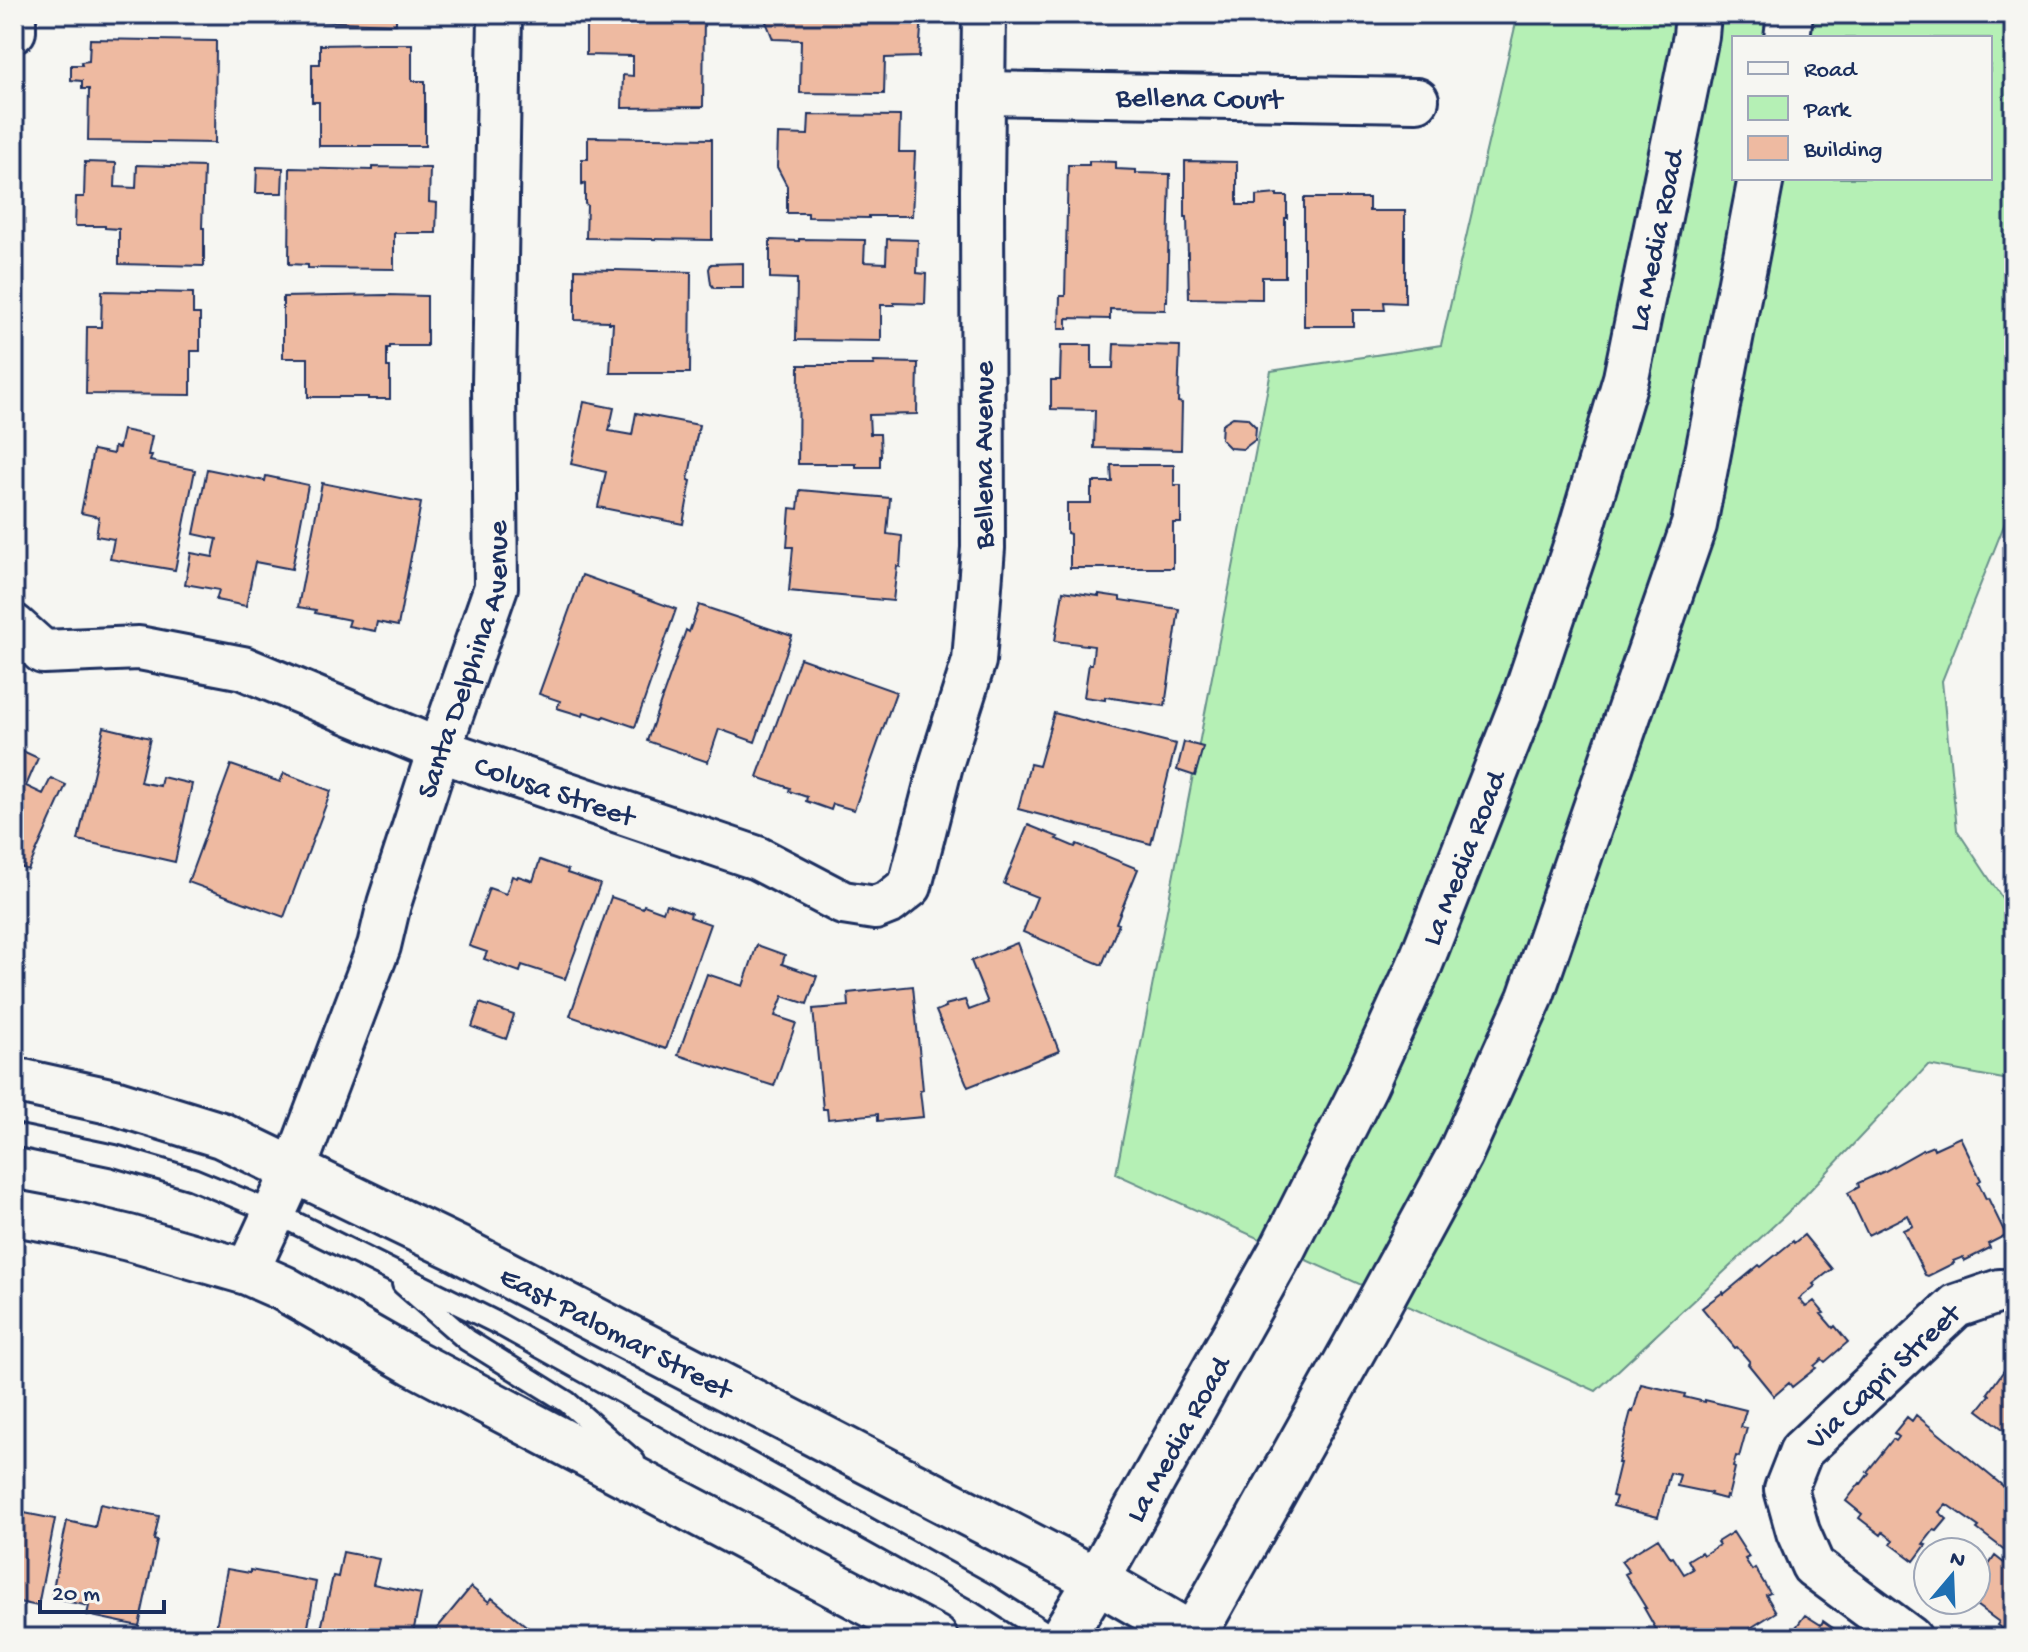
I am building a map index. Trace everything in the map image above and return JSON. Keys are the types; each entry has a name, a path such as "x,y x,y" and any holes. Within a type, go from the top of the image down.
{"main road":[{"name":"La Media Road","path":"1062,1638 1283,1248 1365,1085 1418,969 1525,697 1578,540 1626,378 1698,14"},
{"path":"1787,36 1790,14"},
{"path":"1194,1637 1460,1154 1530,998 1694,525 1761,180"},
{"name":"East Palomar Street","path":"14,1080 114,1102 221,1135 456,1248 1097,1580 1194,1637"},
{"path":"14,1213 129,1238 247,1272 283,1288 414,1363 935,1638"}],"street":[{"path":"14,14 14,31"},
{"name":"Santa Delphina Avenue","path":"247,1272 294,1170 379,946 389,904 439,750 496,587 494,386 500,14"},
{"name":"Bellena Avenue","path":"910,886 941,765 974,661 983,548 984,14"},
{"name":"Bellena Court","path":"983,93 1417,100"},
{"name":"Colusa Street","path":"14,626 43,652 139,648 243,668 439,750 757,858 843,903 875,908 890,902 910,886"},
{"name":"Via Capri Street","path":"1910,1638 1813,1566 1798,1532 1786,1489 1801,1451 1956,1306 2000,1291 2014,1291"}],"lane":[{"path":"14,1135 115,1156 193,1179 275,1213 379,1263 499,1324 985,1594 1054,1638"},
{"path":"379,1263 467,1340 567,1402 684,1506"}],"green space":[{"path":"1518,14 2014,14 2014,500 1942,681 1957,830 2014,916 2014,1081 1928,1065 1798,1203 1596,1391 1116,1174 1271,371 1441,345"}],"building":[{"path":"208,14 208,18 123,16"},
{"path":"312,14 396,14 396,24 311,21"},
{"path":"586,14 704,14 703,107 622,108 623,75 633,76 633,56 586,55"},
{"path":"763,14 922,14 919,57 885,58 884,94 800,93 801,40 773,39"},
{"path":"1196,14 1246,14 1246,19 1196,17"},
{"path":"90,39 216,41 215,143 88,141 89,89 82,89 82,81 71,80 71,65 89,61"},
{"path":"412,44 412,81 425,81 425,146 319,146 319,102 312,102 312,64 320,64 320,45"},
{"path":"809,115 900,116 899,152 915,152 912,216 808,217 808,213 787,213 787,186 777,167 778,134 808,135"},
{"path":"588,137 712,139 712,240 586,238 587,205 585,184 582,185 582,159 588,159"},
{"path":"1089,161 1116,162 1116,169 1136,170 1136,173 1170,174 1167,301 1165,310 1110,309 1110,319 1067,318 1067,329 1059,329 1060,296 1065,296 1068,165 1089,165"},
{"path":"1185,161 1237,162 1237,205 1256,205 1256,196 1287,196 1285,277 1262,277 1262,299 1189,298"},
{"path":"85,162 116,163 115,187 136,188 137,165 204,167 204,266 119,264 119,229 75,226 76,197 84,197"},
{"path":"257,167 283,168 282,193 256,193"},
{"path":"372,167 430,168 429,202 437,203 436,233 394,233 394,269 308,268 308,265 289,264 290,168 372,170"},
{"path":"1304,198 1369,198 1369,211 1405,211 1405,303 1384,302 1385,310 1353,310 1353,326 1304,326"},
{"path":"887,239 918,240 917,273 926,274 925,304 881,305 881,341 796,340 797,279 770,278 770,240 865,240 864,262 886,263"},
{"path":"743,263 743,288 714,288 709,269 711,264"},
{"path":"575,269 691,272 690,373 610,373 613,323 575,320"},
{"path":"102,291 193,293 193,314 200,314 200,351 191,351 191,395 86,394 87,327 101,327"},
{"path":"427,296 427,346 387,348 390,399 308,397 308,358 283,358 283,297"},
{"path":"1114,344 1180,346 1178,402 1182,403 1181,450 1094,448 1095,410 1051,409 1051,380 1060,380 1061,345 1092,345 1092,368 1113,368"},
{"path":"873,362 918,363 917,414 869,415 870,434 880,434 880,467 798,464 799,365 874,365"},
{"path":"584,402 614,408 609,431 632,435 636,413 699,425 683,524 598,507 606,472 571,464"},
{"path":"1233,417 1247,418 1256,427 1255,440 1243,449 1230,448 1221,439 1222,424"},
{"path":"123,430 152,436 148,455 152,455 150,461 195,470 175,570 110,559 114,539 96,536 99,517 81,513 93,450 113,454 114,447 119,448"},
{"path":"1111,465 1174,465 1174,485 1181,485 1181,523 1173,523 1173,568 1070,568 1067,503 1091,503 1093,482 1112,482"},
{"path":"207,469 265,481 266,476 308,485 292,569 255,562 246,606 216,600 219,590 185,584 191,553 213,557 217,539 194,534"},
{"path":"322,483 421,503 398,626 377,622 375,631 348,626 350,620 298,607"},
{"path":"800,490 890,498 887,534 902,536 893,601 789,591 793,547 787,547 790,508 798,509"},
{"path":"582,575 676,609 635,727 604,716 584,712 583,716 557,708 560,701 539,694"},
{"path":"1063,591 1120,597 1120,600 1179,609 1165,706 1084,697 1094,646 1055,641"},
{"path":"699,605 792,636 755,742 719,729 708,762 647,741 686,630 689,632"},
{"path":"800,658 896,692 854,810 833,804 831,810 806,801 807,797 789,791 790,788 757,777"},
{"path":"2014,695 2014,740 2008,739"},
{"path":"1054,713 1176,744 1151,844 1018,809 1030,764 1039,766"},
{"path":"104,727 150,738 140,782 160,786 162,777 192,784 175,862 78,840"},
{"path":"1184,742 1203,747 1195,776 1177,770"},
{"path":"14,747 38,758 26,786 43,794 51,778 66,785 28,870 14,864"},
{"path":"2014,751 2014,802 2008,801"},
{"path":"231,765 280,782 284,773 331,791 284,917 188,882"},
{"path":"1028,825 1075,847 1077,844 1138,869 1102,965 1023,932 1037,897 1004,884"},
{"path":"540,860 600,884 565,979 522,965 520,972 484,959 487,952 469,946 489,888 506,894 512,876 533,881"},
{"path":"611,897 663,912 666,904 710,924 666,1049 570,1016"},
{"path":"1017,943 1059,1051 968,1087 936,1011 945,1005 965,1000 969,1010 988,1003 971,961"},
{"path":"757,945 785,955 782,964 817,976 807,1004 783,996 775,1016 796,1023 774,1086 678,1055 707,974 743,986"},
{"path":"913,986 923,1117 878,1121 878,1114 828,1119 827,1109 823,1109 813,1009 849,1006 848,993"},
{"path":"480,1003 514,1015 506,1039 472,1027"},
{"path":"1960,1137 1981,1180 1978,1182 2006,1235 1988,1244 1990,1248 1964,1261 1963,1257 1953,1261 1928,1276 1903,1230 1913,1226 1908,1215 1868,1235 1848,1193 1859,1187 1858,1183 1921,1151 1933,1146 1934,1149"},
{"path":"1804,1235 1832,1269 1799,1299 1806,1307 1814,1301 1824,1313 1821,1314 1848,1342 1825,1362 1822,1359 1814,1366 1816,1368 1792,1387 1789,1383 1774,1396 1748,1364 1750,1362 1702,1308"},
{"path":"2014,1361 2014,1434 2011,1435 1978,1410 2005,1369 2007,1371"},
{"path":"1641,1384 1746,1410 1741,1427 1747,1428 1739,1457 1736,1456 1728,1497 1725,1499 1677,1486 1680,1475 1670,1473 1658,1517 1613,1506 1618,1463"},
{"path":"1916,1415 2014,1495 2014,1638 1991,1616 1992,1560 1995,1556 2004,1563 2010,1554 1992,1540 1992,1536 1986,1536 1977,1529 1979,1527 1946,1504 1939,1512 1947,1519 1937,1531 1934,1530 1929,1536 1912,1536 1912,1560 1891,1544 1893,1540 1883,1532 1881,1535 1859,1518 1862,1514 1846,1501 1893,1439 1896,1441 1899,1437 1894,1433 1907,1417 1912,1421"},
{"path":"100,1504 159,1516 154,1540 157,1541 139,1626 87,1615 89,1606 51,1598 67,1521 95,1527"},
{"path":"14,1511 55,1519 38,1606 14,1601"},
{"path":"1733,1532 1749,1557 1745,1559 1752,1570 1755,1568 1770,1593 1766,1595 1776,1612 1729,1638 1661,1638 1625,1574 1629,1572 1621,1561 1658,1538 1684,1574 1693,1569 1688,1560 1701,1552 1703,1555"},
{"path":"343,1552 379,1559 373,1584 421,1594 412,1638 319,1638 333,1576 338,1577"},
{"path":"227,1569 316,1582 306,1638 214,1638"},
{"path":"471,1587 489,1602 492,1598 541,1638 429,1638"},
{"path":"1805,1615 1821,1625 1823,1621 1847,1638 1788,1638"}]}
